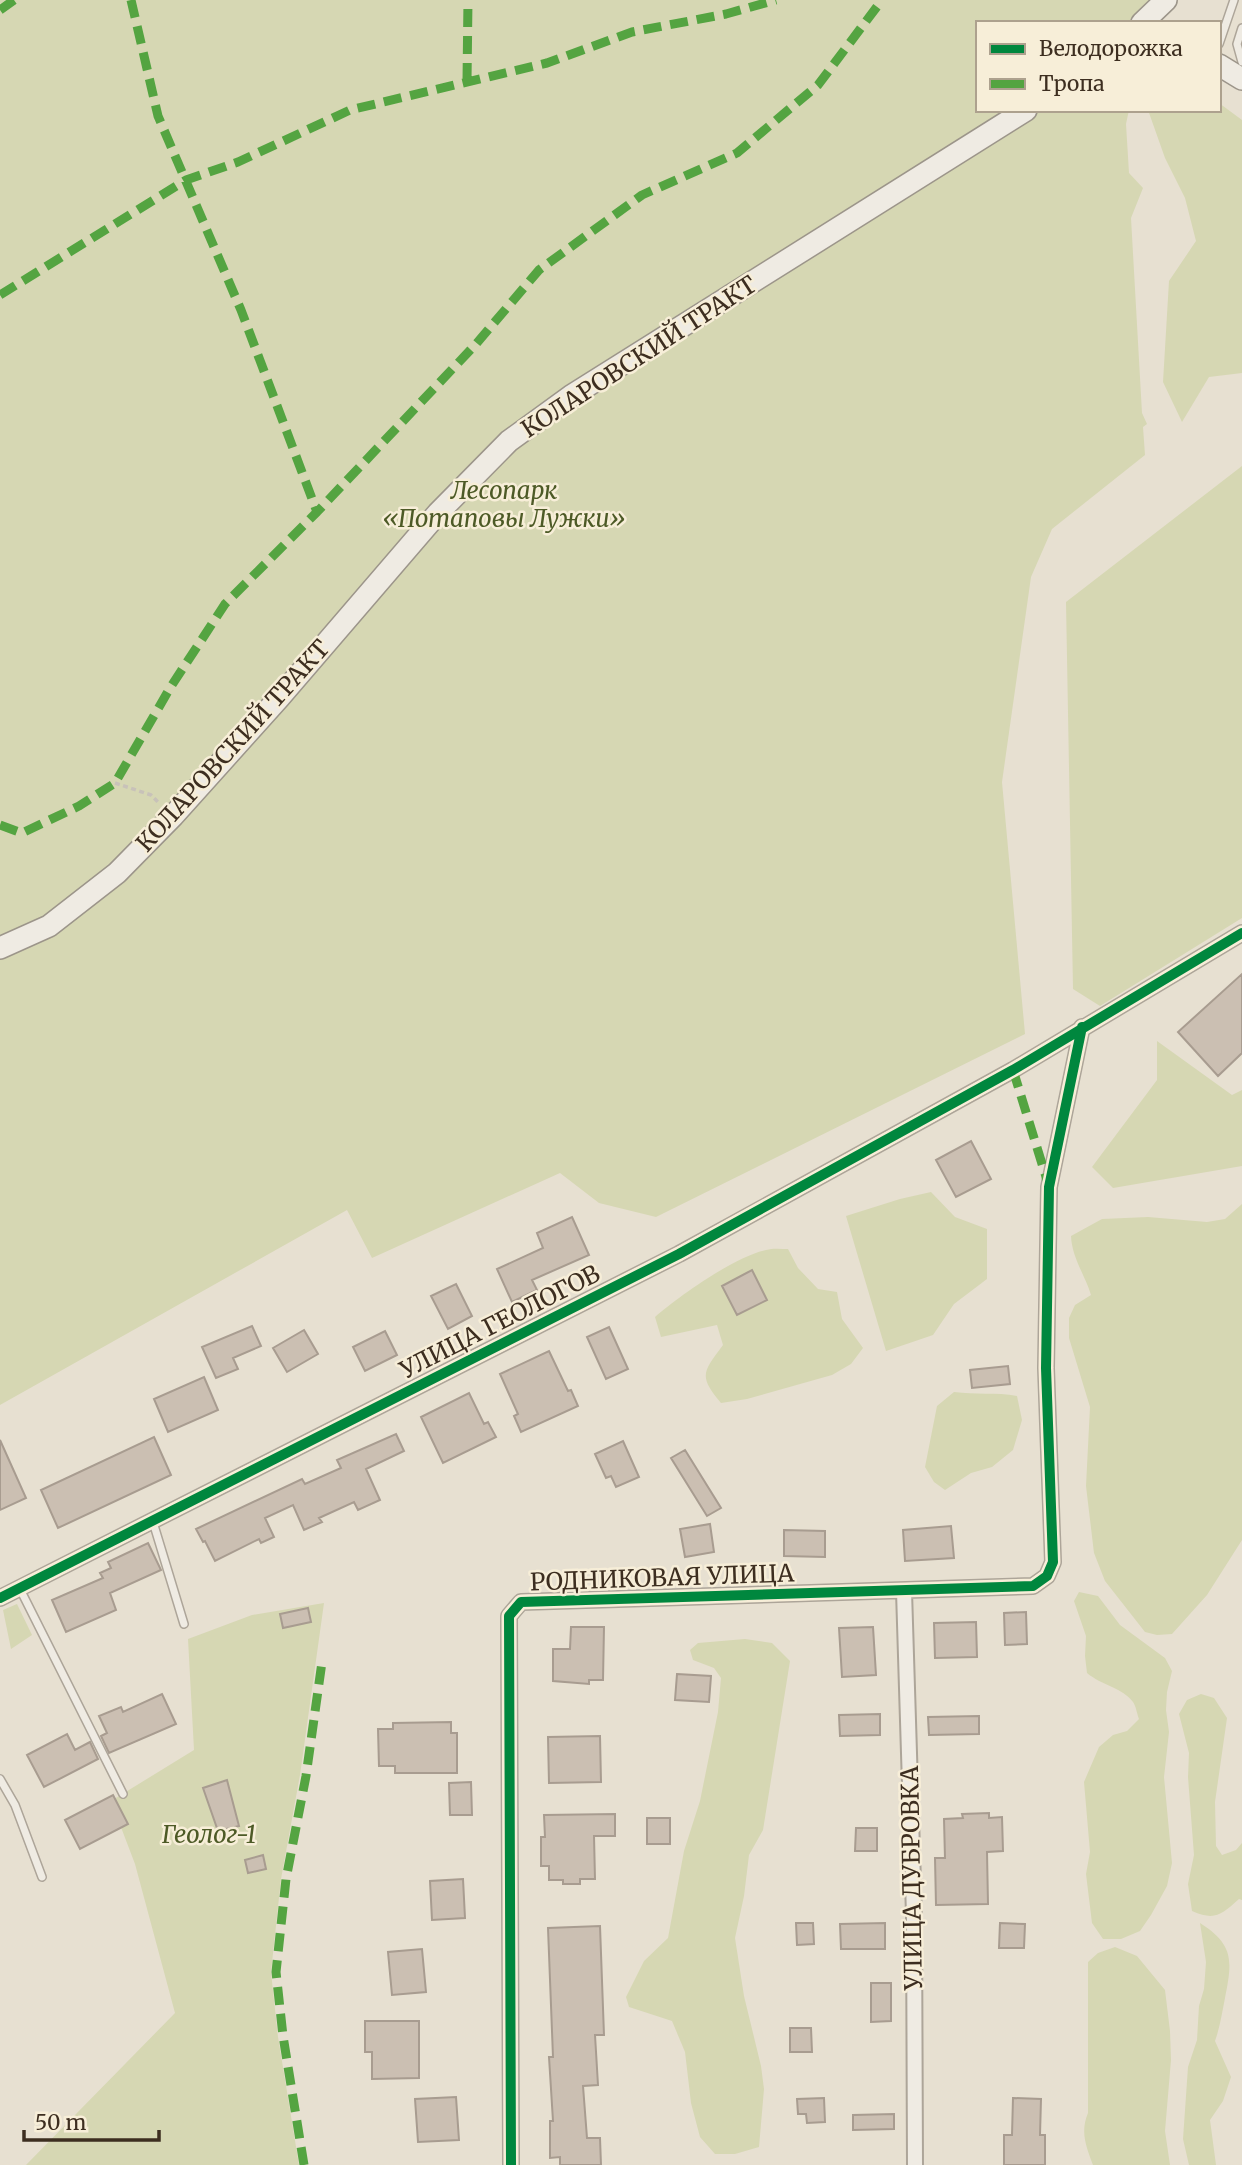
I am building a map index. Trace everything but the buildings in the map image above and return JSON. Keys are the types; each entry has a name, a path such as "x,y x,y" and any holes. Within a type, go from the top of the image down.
{"street":[{"path":"1221,66 1242,79"},
{"name":"КОЛАРОВСКИЙ ТРАКТ","path":"0,948 49,926 117,873 173,816 279,698 438,513 509,441 571,396 1023,112"},
{"name":"УЛИЦА ГЕОЛОГОВ","path":"0,1598 680,1254 1013,1070 1242,933"},
{"name":"РОДНИКОВАЯ УЛИЦА","path":"511,2165 509,1616 521,1602 1033,1586 1047,1576 1051,1570 1053,1552 1046,1368 1049,1186 1082,1027"},
{"name":"УЛИЦА ДУБРОВКА","path":"904,1591 914,1915 915,2165"}],"lane":[{"path":"1221,38 1234,0"},
{"path":"1242,28 1237,44 1242,62"},
{"path":"153,1522 184,1625"},
{"path":"20,1589 123,1794"},
{"path":"0,1779 15,1805 42,1877"}],"path":[{"path":"115,783 151,795 173,816"}],"green space":[{"name":"Лесопарк «Потаповы Лужки»","path":"0,0 1152,0 1147,21 976,21 976,112 1129,112 1126,124 1129,173 1143,188 1131,218 1142,413 1147,424 1143,427 1145,455 1052,529 1031,577 1002,782 1025,1034 656,1217 599,1203 560,1173 372,1258 347,1210 0,1405"},
{"path":"1221,104 1242,120 1242,373 1209,377 1182,422 1163,382 1169,281 1196,241 1185,198 1165,158 1149,112 1221,112"},
{"path":"1242,466 1242,918 1100,1006 1073,989 1066,602"},
{"path":"1157,1041 1232,1095 1242,1090 1242,1166 1113,1188 1092,1167 1157,1080"},
{"path":"931,1192 955,1217 987,1229 987,1279 954,1304 933,1335 886,1351 846,1216"},
{"path":"1242,1204 1242,1540 1207,1595 1172,1634 1157,1635 1145,1632 1105,1581 1094,1553 1086,1486 1090,1407 1069,1338 1069,1318 1075,1305 1091,1295 1076,1259 1071,1236 1102,1219 1148,1217 1207,1222 1225,1219"},
{"path":"769,1249 788,1249 798,1268 818,1289 837,1292 842,1319 863,1348 851,1364 832,1375 747,1399 721,1403 706,1380 708,1368 723,1345 717,1325 661,1337 655,1317 693,1288 739,1260"},
{"path":"954,1392 1017,1396 1022,1420 1013,1450 992,1467 971,1473 945,1490 934,1482 925,1467 937,1406"},
{"path":"1079,1592 1098,1596 1120,1625 1165,1658 1172,1671 1167,1692 1169,1732 1164,1777 1172,1863 1167,1886 1151,1915 1140,1931 1121,1939 1103,1939 1092,1923 1086,1874 1090,1852 1084,1782 1099,1747 1113,1735 1127,1731 1139,1719 1129,1697 1087,1673 1086,1636 1074,1601"},
{"name":"Геолог-1","path":"324,1603 300,1775 281,1879 271,1972 278,2037 299,2165 26,2165 175,2013 135,1864 111,1801 194,1750 188,1639 252,1615"},
{"path":"17,1604 32,1635 11,1649 3,1610"},
{"path":"745,1639 772,1643 790,1661 763,1830 749,1855 735,1938 744,1996 764,2089 759,2147 735,2154 715,2154 700,2137 691,2103 685,2052 672,2021 629,2007 626,1997 644,1961 668,1938 684,1851 700,1801 718,1712 721,1678 714,1668 693,1660 690,1650 698,1643"},
{"path":"1201,1694 1214,1698 1227,1718 1215,1802 1216,1846 1222,1855 1236,1850 1242,1843 1242,1900 1239,1899 1212,1916 1192,1911 1188,1884 1194,1855 1188,1777 1189,1753 1179,1714 1187,1700"},
{"path":"1200,1923 1220,1939 1228,1955 1229,1964 1225,1998 1215,2041 1231,2077 1223,2101 1210,2120 1216,2165 1189,2165 1183,2139 1188,2067 1197,2040 1199,2006 1204,1989 1206,1962"},
{"path":"1115,1947 1137,1956 1165,1990 1171,2060 1165,2131 1170,2165 1093,2165 1086,2145 1084,2133 1088,2113 1088,1962 1098,1953"}],"marked path":[{"path":"0,10 14,0"},
{"path":"131,0 158,116 241,310 317,512"},
{"path":"467,81 468,0"},
{"path":"0,295 186,180 238,162 350,110 547,63 632,32 726,14 776,0"},
{"path":"0,825 22,833 79,806 115,783 170,688 225,604 317,512 476,344 539,270 642,195 737,153 818,85 882,0"},
{"path":"1013,1070 1047,1180"},
{"path":"304,2165 283,2036 276,1972 286,1879 306,1776 322,1662"}],"cycle path":[{"path":"0,1598 679,1254 1013,1070 1242,933"},
{"path":"511,2165 509,1616 521,1602 1033,1586 1047,1576 1053,1562 1046,1368 1049,1187 1082,1027"}]}
